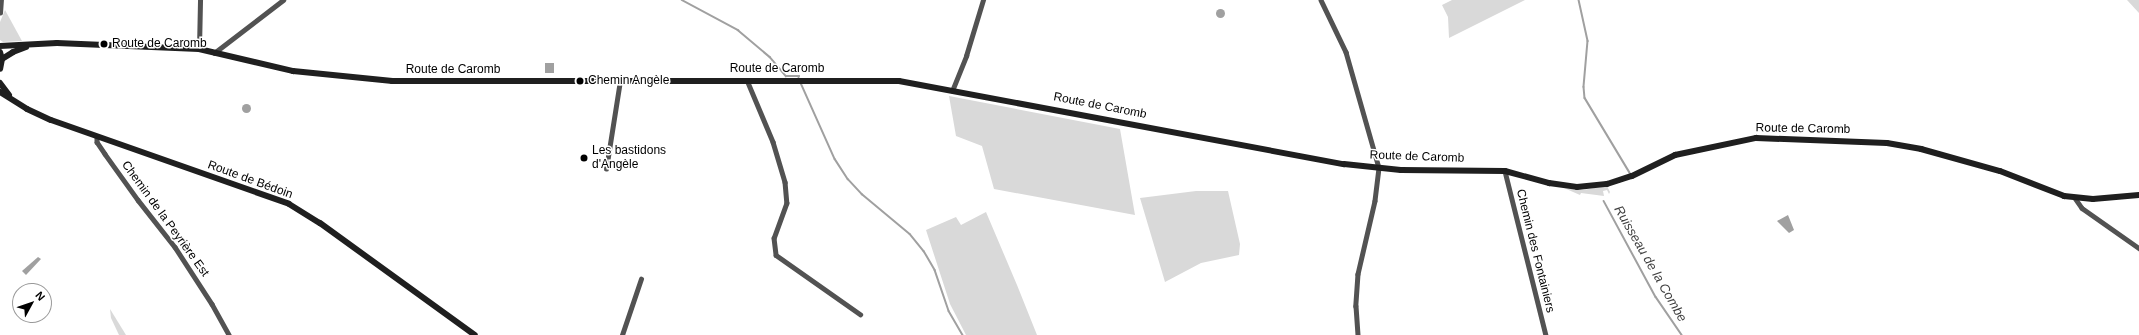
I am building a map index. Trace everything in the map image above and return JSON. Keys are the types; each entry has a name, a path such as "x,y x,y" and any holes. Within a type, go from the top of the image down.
{"main road":[{"name":"Route de Caromb","path":"39,44 104,44 199,49 293,71 369,80 899,80 952,91 1379,168 1505,172 1564,185 1592,186 1632,176 1675,155 1756,138 1778,137 1887,143 1921,149 2000,171 2052,192 2075,198 2093,199 2139,195"},
{"path":"0,46 39,44"},
{"path":"2,59 22,48 39,44"},
{"path":"0,52 2,59 0,69"},
{"path":"0,83 15,102"},
{"name":"Route de Bédoin","path":"0,92 40,115 289,204 320,224 475,335"}],"street":[{"path":"0,13 1,0"},
{"path":"199,49 200,0"},
{"path":"214,52 283,0"},
{"path":"952,91 966,56 983,0"},
{"path":"1321,0 1340,36 1346,52 1379,168 1375,200 1358,274 1356,306 1358,335"},
{"path":"747,80 773,142 785,182 787,202 774,238 776,255 860,314"},
{"path":"606,169 620,81"},
{"name":"Chemin de la Peyrière Est","path":"97,136 97,142 105,154 188,266 229,335"},
{"name":"Chemin des Fontainiers","path":"1505,172 1546,335"},
{"path":"2075,198 2088,213 2139,248"},
{"path":"622,335 642,279"}],"shaded area":[{"path":"1452,0 1525,0 1449,38 1448,17 1442,5"},
{"path":"2127,0 2139,0 2139,13"},
{"path":"1220,8 1225,13 1220,18 1215,13"},
{"path":"5,10 22,41 3,42 0,40 0,22"},
{"path":"545,63 554,63 554,73 545,73"},
{"path":"949,96 1120,129 1135,215 994,189 982,146 956,136"},
{"path":"244,104 248,104 250,108 248,112 244,112 242,110 242,106"},
{"path":"1607,186 1610,192 1609,194 1607,190 1603,191 1604,196 1581,193 1580,195 1564,188 1583,190"},
{"path":"1196,191 1228,191 1240,244 1239,255 1201,263 1165,282 1140,198"},
{"path":"986,212 1037,335 966,335 950,304 926,230 956,217 961,225"},
{"path":"1788,215 1794,230 1789,233 1777,221"},
{"path":"38,257 41,259 26,275 22,271"},
{"path":"110,309 126,335 119,335 111,318"}],"waterway":[{"path":"682,0 738,30 770,57 786,76 799,77"},
{"name":"Ruisseau de la Combe","path":"1579,0 1588,41 1584,87 1585,98 1630,173"},
{"path":"801,83 835,159 848,179 862,194 910,234 924,251 935,270 949,311 963,335"},
{"name":"Ruisseau de la Combe","path":"1604,201 1656,297 1682,335"}],"place":[{"name":"Route de Caromb","path":"104,44"},
{"name":"Chemin Angèle","path":"580,81"},
{"name":"Les bastidons d'Angèle","path":"584,158"}]}
